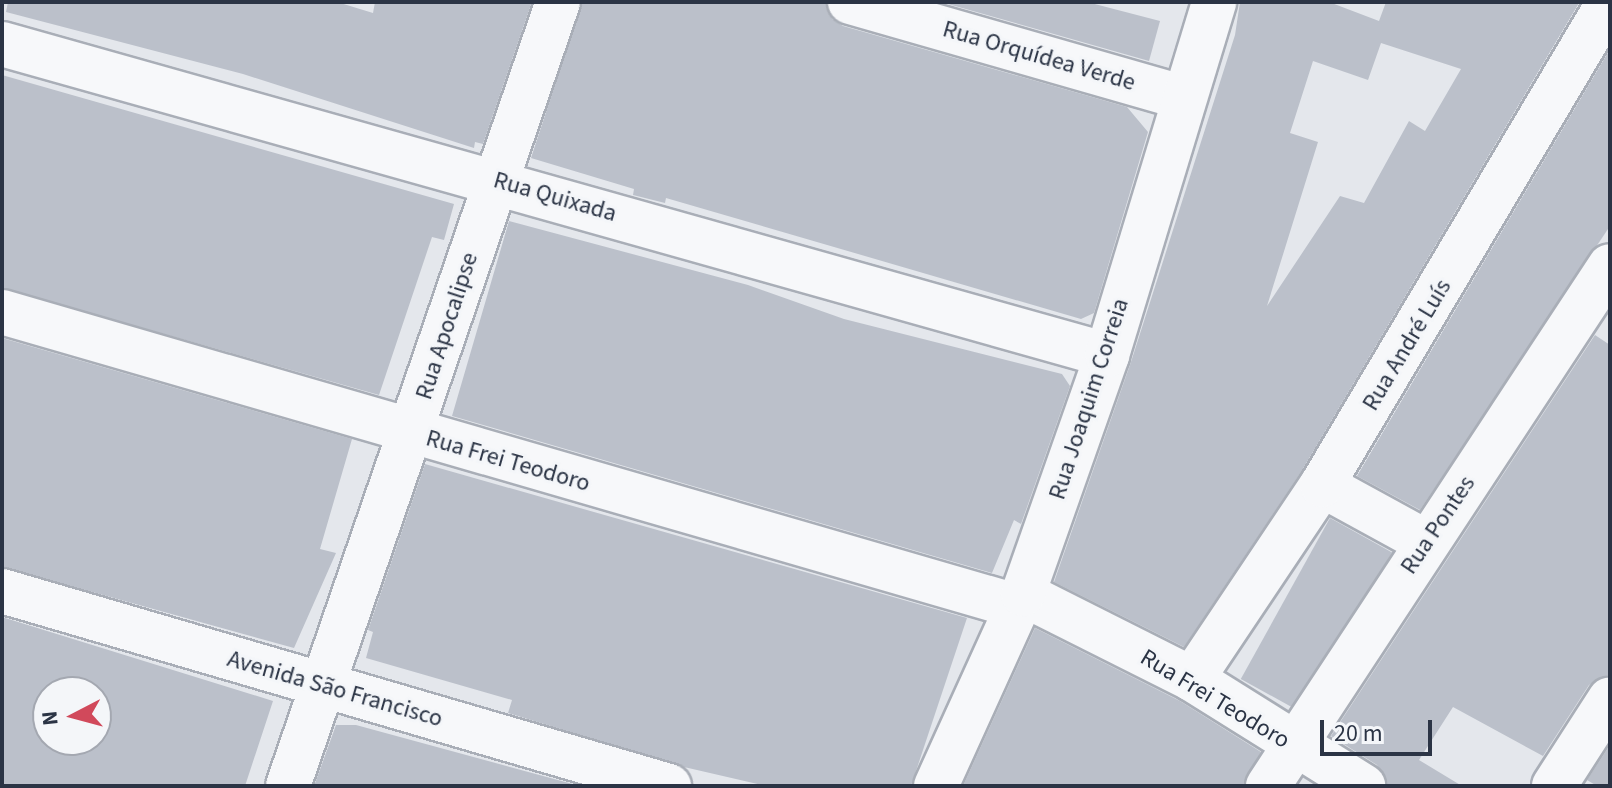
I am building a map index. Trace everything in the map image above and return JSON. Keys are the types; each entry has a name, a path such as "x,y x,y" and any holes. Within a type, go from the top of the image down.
{"street":[{"name":"Rua Apocalipse","path":"288,786 325,686 558,2"},
{"name":"Rua Orquídea Verde","path":"850,2 1182,97"},
{"name":"Rua Joaquim Correia","path":"936,786 1019,600 1107,355 1182,97 1214,2"},
{"name":"Rua André Luís","path":"1192,679 1322,485 1609,2"},
{"name":"Rua Quixada","path":"2,44 496,180 1107,355"},
{"name":"Rua Pontes","path":"1268,786 1426,542 1606,284"},
{"name":"Rua Frei Teodoro","path":"2,312 411,433 1019,600 1192,679 1294,746 1363,786"},
{"path":"1322,485 1426,542"},
{"name":"Avenida São Francisco","path":"2,591 669,786"},
{"path":"1554,786 1610,699"}],"building":[{"path":"8,2 337,2 373,13 375,2 532,2 483,144 475,142 474,148 243,74 6,12"},
{"path":"582,2 826,2 832,19 843,26 1127,107 1148,132 1094,313 1081,319 666,198 665,203 633,195 634,189 531,158"},
{"path":"941,2 1087,2 1160,21 1149,61"},
{"path":"1240,2 1329,2 1379,21 1386,2 1579,3 1301,472 1184,647 1054,582 1131,362 1235,35","holes":["1381,43 1461,69 1425,131 1409,121 1364,203 1340,196 1267,306 1318,142 1290,133 1313,61 1368,80"]},
{"path":"1610,49 1610,226 1420,510 1357,476"},
{"path":"2,75 454,204 444,240 432,237 379,395 2,288"},
{"path":"509,221 748,285 844,319 1062,374 1070,386 1021,524 1014,520 992,573 452,416"},
{"path":"1595,335 1610,345 1610,674 1589,685 1543,756 1453,707 1419,760 1462,786 1388,786 1377,765 1331,736"},
{"path":"2,338 352,439 320,549 336,553 294,648 2,567"},
{"path":"425,464 967,618 911,786 766,786 684,767 508,713 512,700 366,658 373,632 368,630"},
{"path":"1330,518 1392,552 1303,713 1241,679"},
{"path":"2,617 273,701 245,786 2,786"},
{"path":"1035,628 1180,701 1261,752 1243,786 963,786"},
{"path":"336,725 356,725 580,786 314,786"},
{"path":"1610,745 1610,786 1597,786 1587,780"}]}
